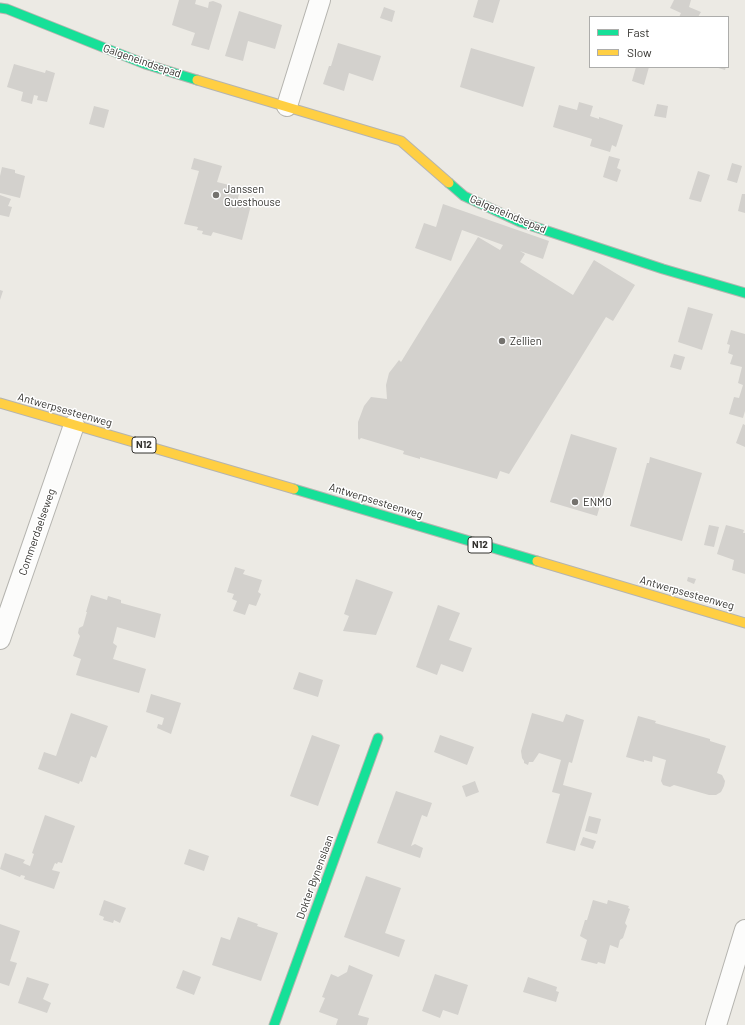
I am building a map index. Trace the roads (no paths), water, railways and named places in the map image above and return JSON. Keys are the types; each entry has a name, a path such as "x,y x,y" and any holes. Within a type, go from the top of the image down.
{"street":[{"path":"287,106 320,0"},
{"name":"Galgeneindsepad","path":"0,8 7,9 146,64 401,141 464,196 520,222 662,270 745,293"},
{"name":"Antwerpsesteenweg","path":"0,403 745,623"},
{"name":"Commerdaelseweg","path":"0,639 74,425"},
{"name":"Dokter Bynenslaan","path":"274,1025 378,738"},
{"path":"716,1025 745,930"}],"place":[{"name":"Janssen Guesthouse","path":"216,195"},
{"name":"Zellien","path":"502,341"},
{"name":"ENMO","path":"575,502"}]}
